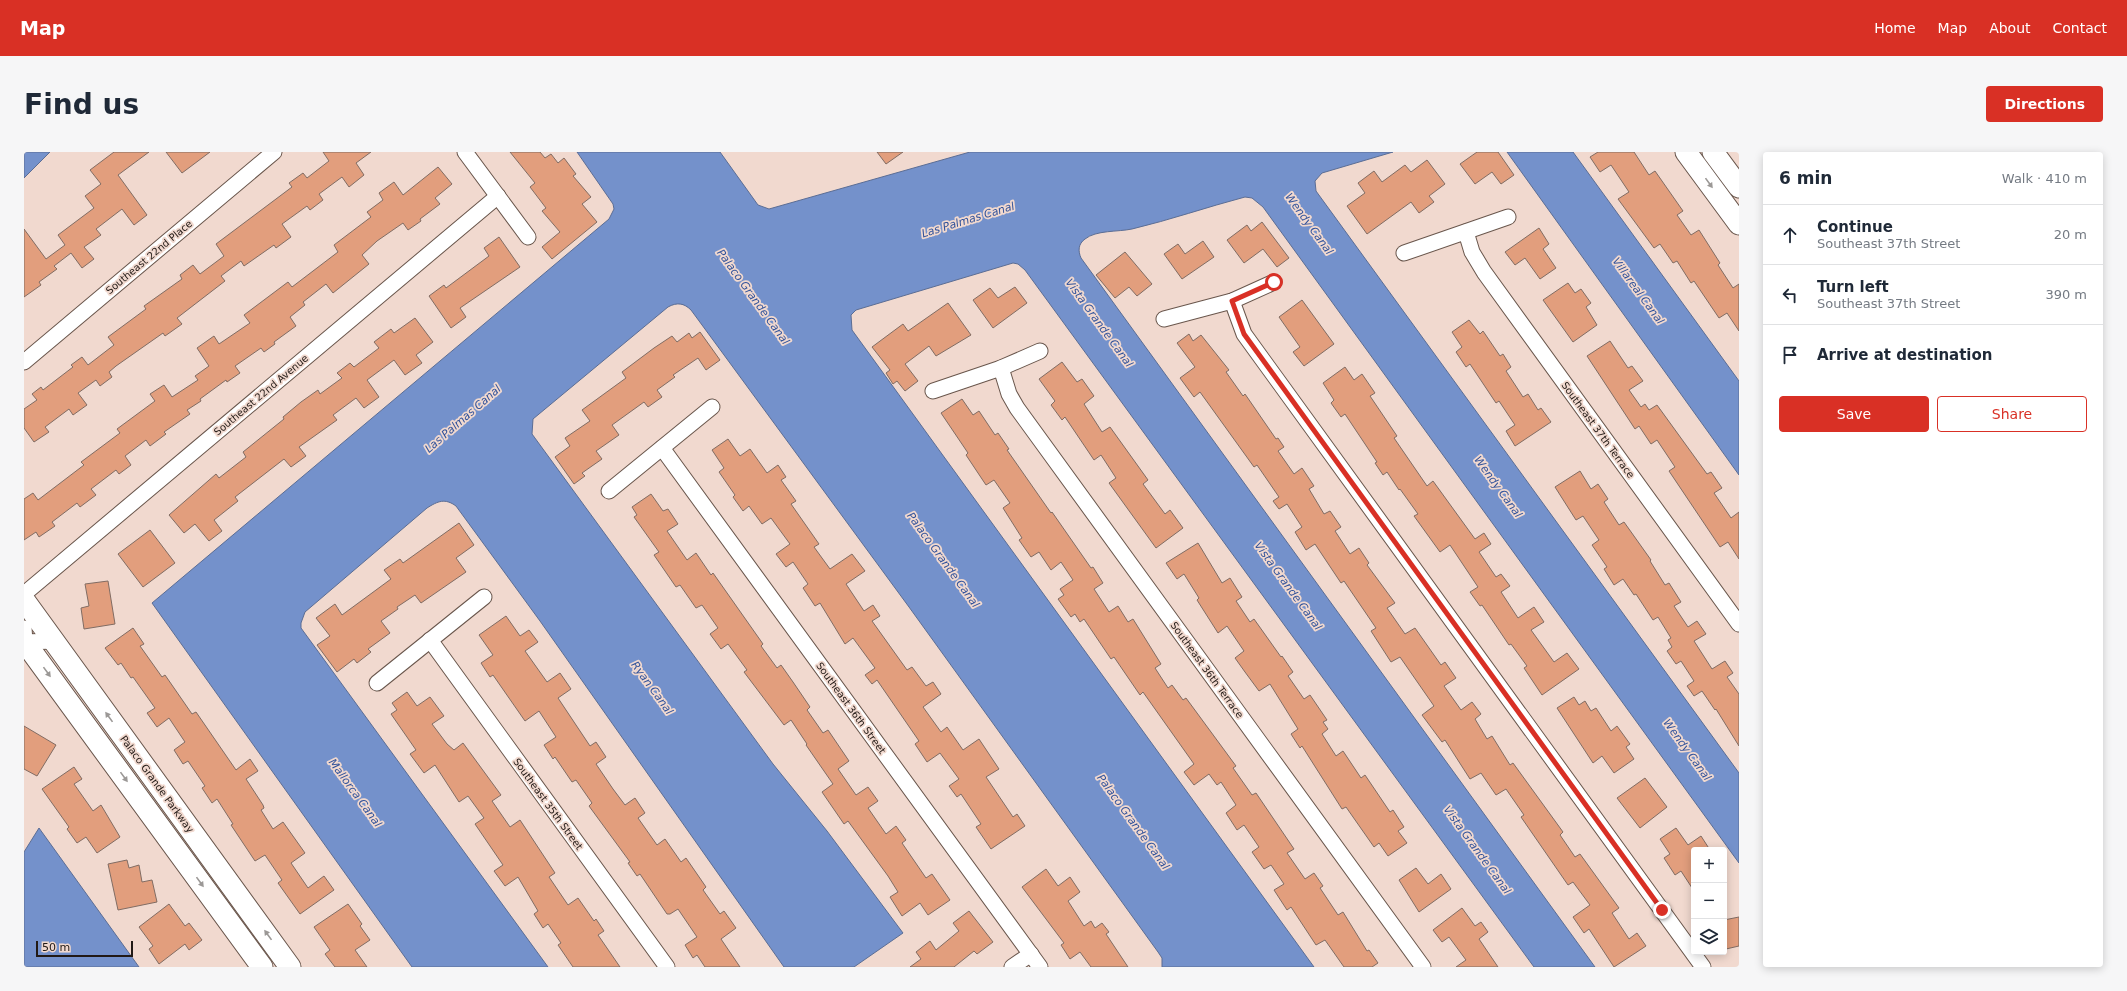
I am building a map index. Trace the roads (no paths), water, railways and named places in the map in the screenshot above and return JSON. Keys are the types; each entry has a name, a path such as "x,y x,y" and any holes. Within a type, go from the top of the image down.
{"street":[{"name":"Southeast 22nd Place","path":"24,362 274,152"},
{"path":"465,152 528,238"},
{"path":"1686,152 1739,224"},
{"path":"1713,152 1739,187"},
{"name":"Southeast 22nd Avenue","path":"24,594 498,196"},
{"path":"1404,253 1508,217"},
{"name":"Southeast 37th Terrace","path":"1466,232 1472,252 1484,272 1739,624"},
{"path":"1164,319 1232,301 1274,282"},
{"path":"1232,301 1244,334 1703,967"},
{"path":"933,390 1001,368 1040,352"},
{"name":"Southeast 36th Terrace","path":"1001,368 1009,394 1026,420 1423,967"},
{"path":"610,491 712,407"},
{"name":"Southeast 36th Street","path":"662,448 1040,967"},
{"path":"377,683 484,597"},
{"name":"Palaco Grande Parkway","path":"24,600 290,967"},
{"path":"24,639 54,641"},
{"path":"24,639 262,967"},
{"name":"Southeast 35th Street","path":"430,640 667,967"},
{"path":"1012,967 1031,954"}],"water":[{"path":"24,152 50,152 24,178"},
{"path":"577,152 720,152 758,205 769,209 970,152 1393,152 1322,173 1315,181 1316,191 1739,773 1739,863 1263,207 1252,198 1245,197 1132,229 1095,234 1085,239 1081,243 1079,250 1081,258 1595,967 1534,967 1025,270 1018,264 1013,263 856,310 851,315 852,330 1314,967 1162,967 1162,958 1158,952 909,607 691,310 686,306 674,304 668,307 533,419 532,434 773,764 827,831 903,933 854,967 784,967 540,621 456,506 442,501 427,508 305,612 301,623 301,628 548,967 412,967 152,603 609,219 614,209 613,204"},
{"name":"Villareal Canal","path":"1507,152 1573,152 1739,381 1739,475"},
{"path":"39,828 139,967 24,967 24,852"}],"water label":[{"name":"Las Palmas Canal","path":"968,220"},
{"name":"Wendy Canal","path":"1309,224"},
{"name":"Palaco Grande Canal","path":"753,297"},
{"name":"Vista Grande Canal","path":"1099,323"},
{"name":"Las Palmas Canal","path":"463,419"},
{"name":"Wendy Canal","path":"1498,487"},
{"name":"Palaco Grande Canal","path":"943,560"},
{"name":"Vista Grande Canal","path":"1288,586"},
{"name":"Ryan Canal","path":"652,688"},
{"name":"Wendy Canal","path":"1687,750"},
{"name":"Mallorca Canal","path":"355,793"},
{"name":"Palaco Grande Canal","path":"1133,822"},
{"name":"Vista Grande Canal","path":"1477,850"}]}
